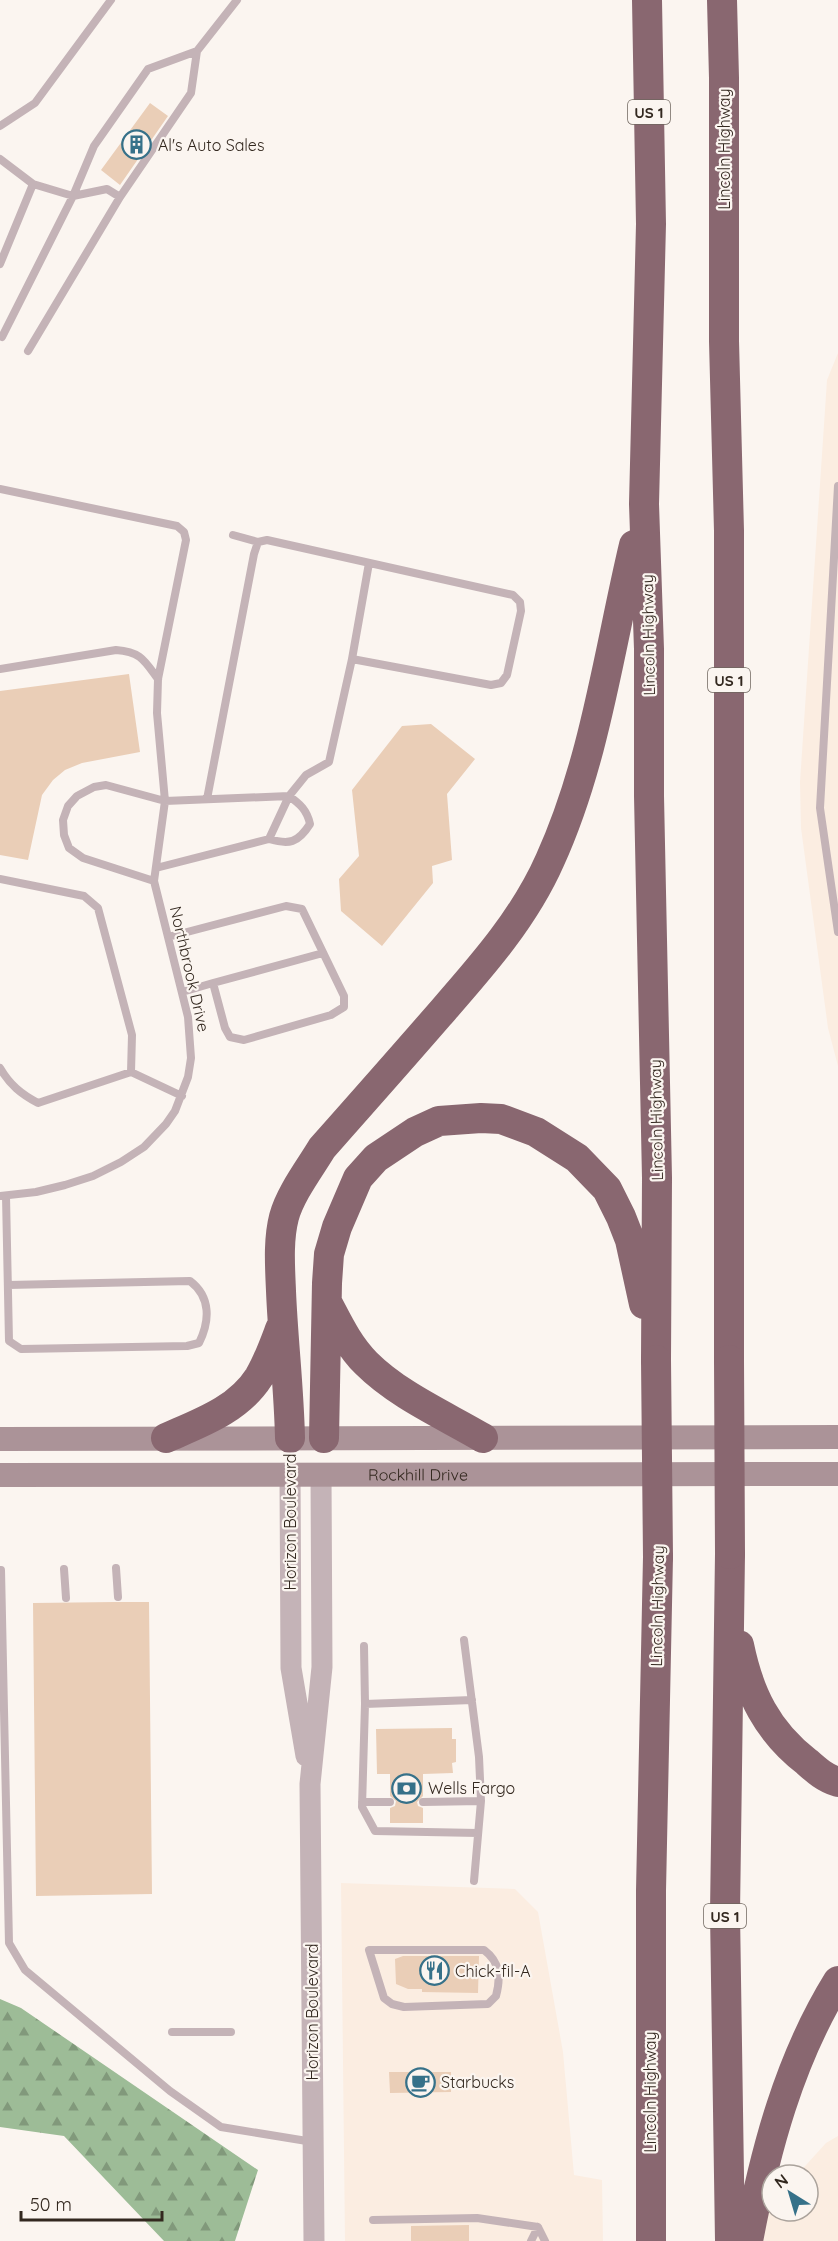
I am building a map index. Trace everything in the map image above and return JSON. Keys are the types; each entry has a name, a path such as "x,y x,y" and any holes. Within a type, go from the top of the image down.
{"highway":[{"name":"Lincoln Highway","path":"646,0 651,224 644,504 649,649 657,1179 658,1557 651,1891 651,2241"},
{"name":"Lincoln Highway","path":"722,0 724,341 729,531 730,1592 725,1913 730,2241"},
{"path":"290,1438 289,1395 282,1323 280,1252 284,1216 304,1176 322,1148 491,955 522,911 550,861 579,785 601,700 644,504"},
{"path":"324,1438 329,1254 337,1227 358,1178 376,1158 415,1132 439,1121 481,1118 501,1119 523,1125 560,1145 577,1158 607,1189 630,1240 656,1360"},
{"path":"328,1304 347,1339 364,1361 380,1376 411,1397 483,1438"},
{"path":"166,1438 214,1416 244,1396 265,1366 282,1323"},
{"path":"730,1592 743,1663 755,1701 786,1746 828,1779 838,1782"},
{"path":"748,2241 760,2176 785,2093 808,2035 838,1981"}],"main road":[{"path":"0,1439 838,1437"},
{"name":"Horizon Boulevard","path":"290,1438 290,1475"},
{"name":"Horizon Boulevard","path":"321,1475 324,1438"},
{"name":"Rockhill Drive","path":"0,1475 838,1474"}],"street":[{"name":"Horizon Boulevard","path":"290,1475 291,1668 310,1784"},
{"name":"Horizon Boulevard","path":"314,2241 310,1784 322,1667 321,1475"}],"lane":[{"path":"0,126 35,103 111,0"},
{"path":"2,337 73,196 94,146 148,69 196,51 237,0"},
{"path":"28,351 120,197 191,93 196,51"},
{"path":"1,162 33,184 73,196 107,189 120,197"},
{"path":"0,264 33,184"},
{"path":"838,486 820,808 838,932"},
{"path":"0,489 177,526 183,532 186,540 158,680 158,713 165,801 154,881 83,858 69,848 64,835 63,820 68,806 77,796 94,787 106,785 165,801 289,796 308,814 310,824 303,835 292,842 282,843 269,839 156,868"},
{"path":"233,536 258,543 267,540 513,595 520,602 521,611 507,675 501,683 491,685 352,659"},
{"path":"207,799 258,543"},
{"path":"269,839 289,796 306,775 329,762 352,659 369,563"},
{"path":"0,669 116,650 130,651 142,657 158,680"},
{"path":"0,879 84,896 98,908 132,1035 131,1072"},
{"name":"Northbrook Drive","path":"3,1196 65,1185 93,1176 121,1162 156,1136 175,1111 182,1096 191,1058 188,1017 154,881"},
{"path":"168,937 286,906 302,909 344,996 344,1007 331,1016 244,1040 230,1037 225,1028 213,983"},
{"path":"182,992 323,953"},
{"path":"0,1068 10,1084 23,1095 38,1103 131,1072 182,1096"},
{"path":"3,1196 9,1341 21,1349 187,1346 199,1343 206,1330 205,1299 199,1288 190,1281 8,1285"},
{"path":"116,1568 118,1597"},
{"path":"64,1569 66,1598"},
{"path":"1,1570 9,1944 25,1970 170,2091 221,2127 313,2142"},
{"path":"464,1640 479,1757 481,1800 474,1881"},
{"path":"364,1646 362,1807 375,1831 478,1833"},
{"path":"365,1704 471,1700"},
{"path":"423,1802 481,1800"},
{"path":"362,1802 390,1802"},
{"path":"369,1950 484,1950 494,1958 498,1967 496,1996 488,2004 404,2007 392,2004 384,1998 369,1950"},
{"path":"172,2032 231,2032"},
{"path":"373,2220 477,2218 538,2227"},
{"path":"531,2241 538,2227"},
{"path":"538,2227 545,2241"}],"shaded area":[{"path":"838,353 838,1066 828,1028 801,828 800,782 827,380"},
{"path":"341,1883 515,1889 538,1912 563,2052 574,2175 602,2180 603,2241 345,2241"},
{"path":"838,2136 838,2241 761,2241 765,2223 820,2223 820,2163 808,2163 826,2143"}],"green space":[{"path":"0,1999 21,2008 258,2170 235,2241 164,2241 64,2136 0,2127"}],"building":[{"name":"Al's Auto Sales","path":"150,103 168,116 120,185 101,170"},
{"path":"129,674 140,752 82,763 65,770 53,780 42,795 28,860 0,855 0,691"},
{"path":"431,724 475,759 447,794 452,860 432,866 433,883 382,946 341,911 339,879 359,856 352,790 402,726"},
{"path":"149,1602 152,1894 36,1896 33,1603"},
{"name":"Wells Fargo","path":"452,1728 452,1739 456,1739 456,1762 452,1763 453,1773 423,1774 423,1796 417,1802 418,1806 423,1808 423,1823 390,1823 390,1808 395,1806 396,1801 390,1796 390,1774 377,1774 376,1729"},
{"name":"Chick-fil-A","path":"403,1956 479,1956 478,1993 422,1992 422,1989 408,1989 396,1984 395,1959"},
{"name":"Starbucks","path":"389,2072 451,2072 451,2092 390,2093"},
{"path":"469,2225 469,2241 411,2241 411,2226"}],"place":[{"name":"Al's Auto Sales","path":"137,145"},
{"name":"Wells Fargo","path":"407,1788"},
{"name":"Chick-fil-A","path":"434,1971"},
{"name":"Starbucks","path":"420,2082"}]}
